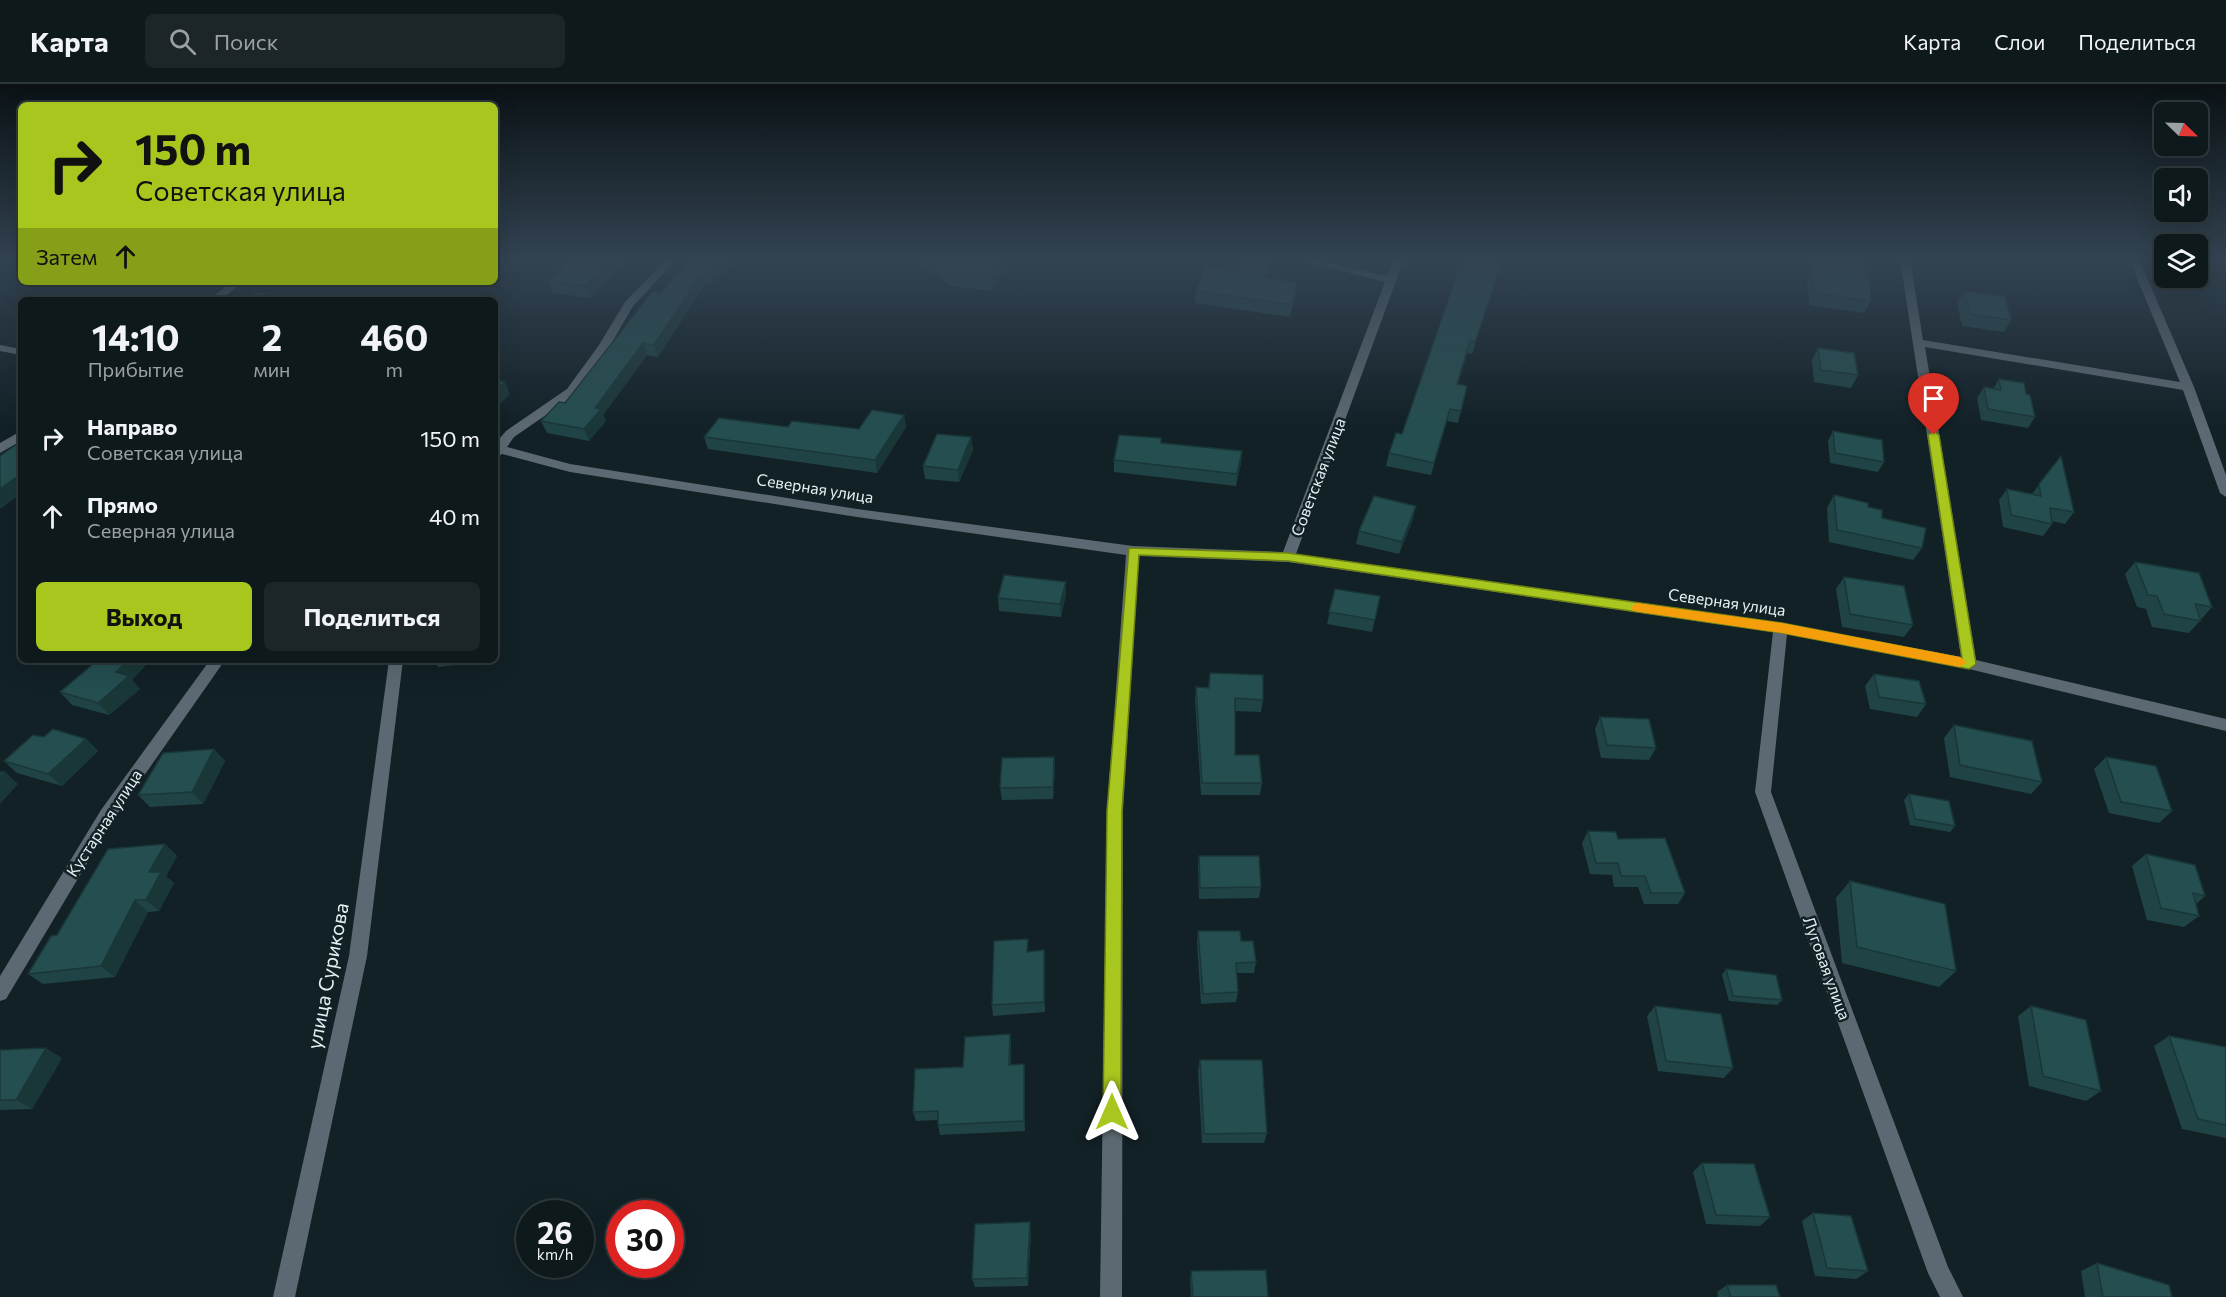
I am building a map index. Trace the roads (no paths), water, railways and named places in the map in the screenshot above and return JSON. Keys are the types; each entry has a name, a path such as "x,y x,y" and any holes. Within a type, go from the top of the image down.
{"street":[{"path":"498,448 510,434 571,392 604,346 622,316"},
{"name":"Советская улица","path":"1133,550 1288,557 1379,316"},
{"path":"1915,316 1969,664"},
{"path":"2157,316 2188,387 2226,493"},
{"path":"1920,343 2188,387"},
{"path":"0,348 18,351"},
{"path":"0,449 18,437"},
{"name":"Северная улица","path":"498,450 604,474 857,513 1133,550"},
{"path":"1111,1297 1115,811 1133,550"},
{"name":"Северная улица","path":"1288,557 1782,628 1969,664 2226,725"},
{"name":"Луговая улица","path":"1782,628 1763,792 1939,1272 1952,1297"},
{"name":"Кустарная улица","path":"0,993 106,814 216,663"},
{"name":"улица Сурикова","path":"284,1297 358,956 396,663"}]}
